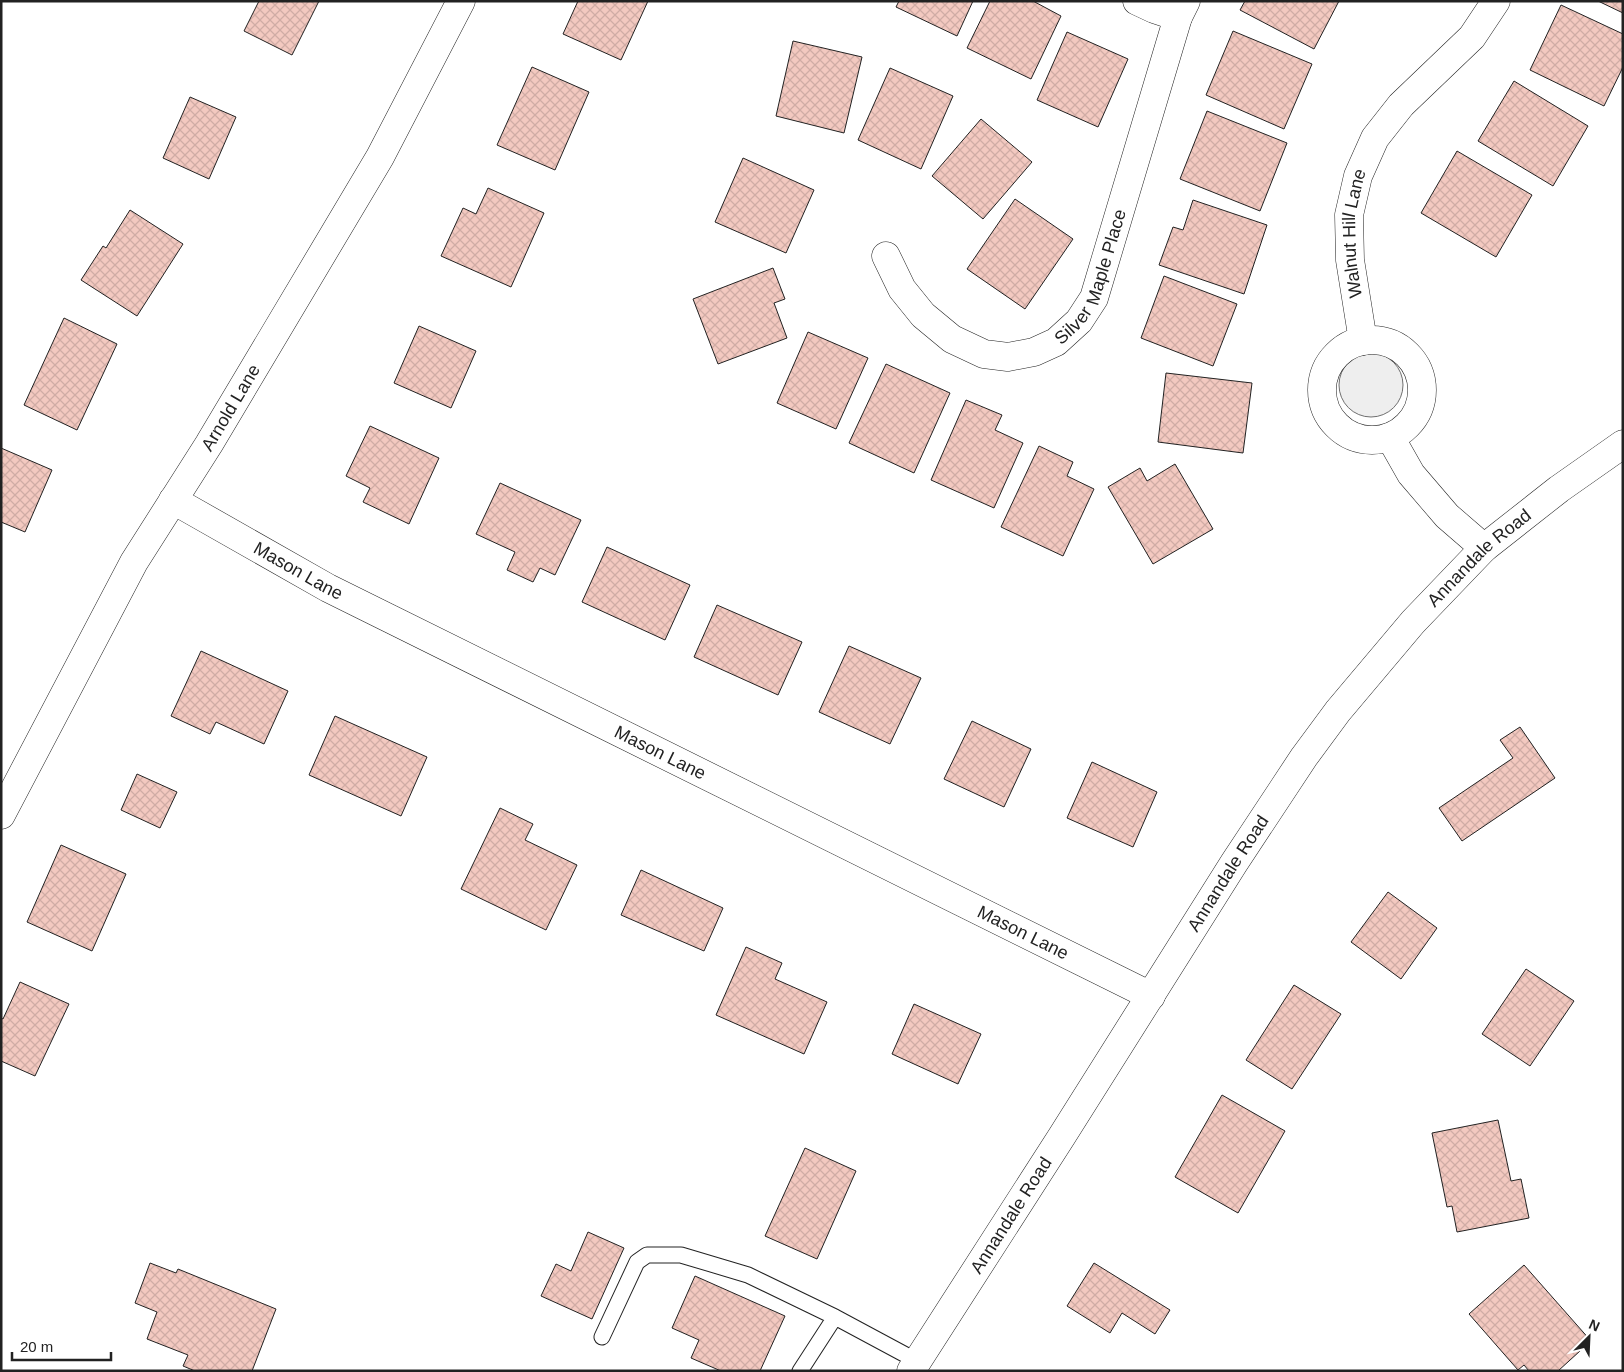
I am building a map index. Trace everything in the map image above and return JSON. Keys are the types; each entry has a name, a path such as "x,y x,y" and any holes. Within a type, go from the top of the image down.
{"street":[{"name":"Arnold Lane","path":"1,815 134,562 209,444 380,157 461,1"},
{"path":"1136,1 1154,9 1182,9"},
{"name":"Walnut Hill Lane","path":"1363,341 1350,260 1350,215 1358,176 1375,138 1401,105 1472,37 1496,1"},
{"name":"Silver Maple Place","path":"886,256 902,289 923,315 952,339 984,354 1008,357 1034,352 1056,342 1079,321 1094,298 1182,9"},
{"path":"1363,341 1386,342 1404,351 1416,367 1422,386 1419,407 1409,424 1390,437 1366,440 1348,434 1333,422 1323,401 1322,381 1330,362 1345,347 1363,341"},
{"path":"1390,437 1411,474 1447,516 1484,548"},
{"name":"Annandale Road","path":"914,1366 1240,855 1304,757 1338,711 1413,622 1484,548 1559,488 1623,444"},
{"name":"Mason Lane","path":"173,500 328,588 1151,996"}],"lane":[{"path":"602,1337 637,1262 647,1255 681,1255 748,1275 835,1317 914,1366"},
{"path":"800,1371 835,1317"}],"shaded area":[{"path":"1365,353 1377,353 1394,362 1401,373 1403,385 1401,397 1394,408 1377,417 1365,417 1353,412 1344,403 1339,391 1339,379 1344,367 1353,358"}],"building":[{"path":"259,1 319,1 292,55 244,31"},
{"path":"578,1 648,1 621,60 563,34"},
{"path":"899,1 973,1 957,36 896,7"},
{"path":"990,1 1033,1 1061,16 1031,79 967,48"},
{"path":"1245,1 1339,1 1314,49 1240,10"},
{"path":"1598,1 1623,1 1623,13"},
{"path":"1561,5 1623,34 1623,67 1604,106 1530,70"},
{"path":"1233,31 1312,64 1284,129 1206,95"},
{"path":"1067,32 1128,59 1098,127 1037,100"},
{"path":"793,41 862,57 844,133 776,116"},
{"path":"532,67 589,92 555,170 497,145"},
{"path":"890,68 953,96 921,169 858,140"},
{"path":"1514,81 1588,126 1553,186 1478,141"},
{"path":"190,97 236,117 209,179 163,158"},
{"path":"1207,111 1287,143 1260,211 1180,179"},
{"path":"981,119 1032,162 983,219 932,176"},
{"path":"1457,151 1532,195 1496,257 1421,213"},
{"path":"743,158 814,190 786,253 715,222"},
{"path":"488,188 544,213 511,287 441,256 463,208 476,214"},
{"path":"1015,199 1073,239 1025,309 967,269"},
{"path":"1193,200 1267,225 1244,294 1159,265 1173,227 1183,230"},
{"path":"130,210 183,244 137,316 81,280 103,246 106,248"},
{"path":"773,268 785,299 774,303 787,338 718,364 693,299"},
{"path":"1164,276 1237,304 1213,366 1141,338"},
{"path":"64,318 117,344 77,430 24,405"},
{"path":"419,326 476,351 451,408 394,383"},
{"path":"808,332 868,358 836,429 777,403"},
{"path":"886,364 950,393 914,473 849,443"},
{"path":"1166,373 1252,383 1243,453 1158,442"},
{"path":"966,400 1002,415 995,430 1023,443 994,508 931,480"},
{"path":"370,426 439,458 409,524 363,502 370,488 346,476"},
{"path":"1039,446 1073,462 1067,476 1094,489 1063,556 1001,527"},
{"path":"1,448 52,470 25,532 1,522"},
{"path":"1175,464 1213,529 1153,564 1108,487 1140,468 1147,481"},
{"path":"500,483 581,520 555,575 540,568 533,582 507,570 515,552 476,534"},
{"path":"607,547 690,585 665,640 582,602"},
{"path":"717,605 802,642 778,695 694,657"},
{"path":"849,646 921,678 890,744 819,712"},
{"path":"201,651 288,691 264,744 216,722 210,734 171,716"},
{"path":"335,716 427,757 401,816 309,775"},
{"path":"972,721 1031,749 1004,807 944,779"},
{"path":"1520,727 1555,778 1462,841 1439,808 1513,758 1500,740"},
{"path":"1092,762 1157,792 1133,847 1067,818"},
{"path":"137,774 177,792 160,828 121,810"},
{"path":"500,808 533,824 525,840 577,865 546,930 461,889"},
{"path":"61,845 126,874 92,951 27,922"},
{"path":"641,870 723,908 704,951 621,915"},
{"path":"1388,892 1437,928 1401,979 1351,942"},
{"path":"746,947 782,963 775,979 827,1002 804,1054 716,1015"},
{"path":"1526,969 1574,1001 1530,1066 1482,1034"},
{"path":"20,982 69,1004 35,1076 1,1061 1,1018 3,1019"},
{"path":"1294,985 1341,1014 1292,1089 1246,1060"},
{"path":"914,1004 981,1034 958,1084 892,1054"},
{"path":"1222,1095 1285,1131 1238,1213 1175,1177"},
{"path":"1498,1120 1511,1181 1521,1179 1529,1218 1457,1232 1452,1206 1447,1207 1432,1133"},
{"path":"805,1148 856,1171 817,1259 765,1236"},
{"path":"588,1232 624,1248 592,1319 541,1296 556,1264 571,1271"},
{"path":"150,1263 176,1273 178,1269 276,1309 252,1371 195,1371 183,1366 188,1355 147,1339 157,1312 135,1303"},
{"path":"1094,1263 1170,1310 1155,1334 1122,1313 1110,1333 1067,1306"},
{"path":"1524,1265 1591,1341 1558,1371 1529,1371 1524,1365 1518,1370 1469,1314"},
{"path":"695,1276 785,1316 760,1371 721,1371 691,1358 699,1340 672,1328"}]}
